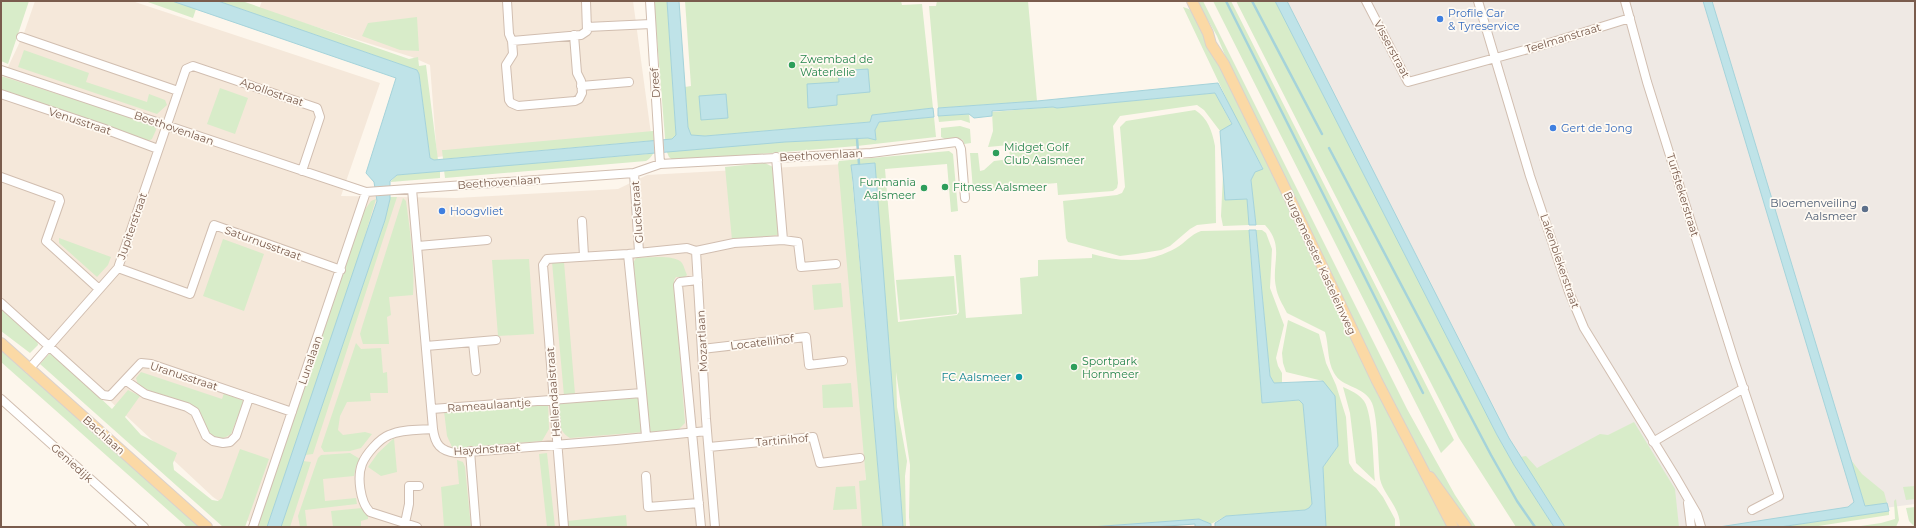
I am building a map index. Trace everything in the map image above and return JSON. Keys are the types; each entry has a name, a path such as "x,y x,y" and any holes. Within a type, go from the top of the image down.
{"main road":[{"name":"Burgemeester Kasteleinweg","path":"1192,1 1377,381 1453,527"},
{"name":"Bachlaan","path":"1,344 207,527"},
{"name":"Burgemeester Kasteleinweg","path":"1418,461 1441,490 1466,527"}],"street":[{"path":"507,1 509,34 512,41 513,54 506,65 509,100 514,105 518,106 575,101 581,96 581,86 577,73 574,35"},
{"path":"512,41 581,35 587,31 588,27 586,1"},
{"name":"Dreef","path":"650,1 660,164"},
{"name":"Visserstraat","path":"1366,1 1408,82 1495,58"},
{"name":"Lakenblekerstraat","path":"1478,1 1531,178 1575,307 1584,328 1697,514 1701,527"},
{"name":"Turfstekerstraat","path":"1625,1 1647,82 1779,496 1752,510"},
{"name":"Teelmanstraat","path":"1495,58 1630,18"},
{"path":"588,27 651,24"},
{"path":"21,37 178,92"},
{"name":"Apollostraat","path":"167,126 186,69 193,66 317,108 320,117 302,171"},
{"name":"Beethovenlaan","path":"1,70 302,171 370,192 634,173 660,164 871,153 956,142 959,144 961,149 965,198"},
{"path":"581,86 629,82"},
{"name":"Venusstraat","path":"1,94 102,128 158,149"},
{"name":"Jupiterstraat","path":"29,369 118,268 167,126"},
{"path":"776,157 783,240"},
{"name":"Gluckstraat","path":"634,173 639,252"},
{"path":"1,177 59,198 60,201 46,241 99,289"},
{"name":"Haydnstraat","path":"412,189 434,440 441,449 447,452 456,453 691,432"},
{"name":"Lunalaan","path":"253,527 341,270 370,192"},
{"path":"582,221 584,256 628,254 687,248 696,251 734,243 783,240 798,242 801,267 836,264"},
{"name":"Saturnusstraat","path":"118,268 190,294 214,225 341,270"},
{"path":"418,246 487,240"},
{"name":"Mozartlaan","path":"696,251 707,430 715,527"},
{"path":"628,254 646,436"},
{"name":"Hellendaalstraat","path":"564,527 555,400 542,265 547,259 584,256"},
{"path":"698,280 680,282 678,285 701,527"},
{"path":"1,303 49,346"},
{"name":"Locatellihof","path":"702,349 806,337 809,365 843,361"},
{"path":"426,346 496,340"},
{"path":"473,342 476,371"},
{"name":"Uranusstraat","path":"49,346 103,395 110,396 141,363 152,364 292,412"},
{"path":"125,380 145,394 186,407 195,412 206,436 213,441 223,443 230,442 236,436 249,398"},
{"path":"1653,442 1744,388"},
{"name":"Rameaulaantje","path":"432,409 642,393"},
{"name":"Geniedijk","path":"1,399 144,527"},
{"path":"417,527 370,512 366,508 362,500 361,468 366,457 388,435 400,432 433,429"},
{"path":"691,432 707,430"},
{"name":"Tartinihof","path":"709,447 813,437 820,463 860,458"},
{"path":"470,451 476,527"},
{"path":"646,476 648,507 699,503"},
{"path":"405,523 409,504 409,486 419,486"},
{"name":"Lakenblekerstraat","path":"1688,500 1691,527"}],"shaded area":[{"path":"35,1 132,1 380,83 341,196 456,198 618,189 647,175 845,164 869,527 257,527 213,497 1,299 1,82 24,33"},
{"path":"262,1 633,1 651,134 437,157 430,65 412,57 259,9"},
{"path":"1283,1 1915,1 1915,504 1738,527 1669,527 1530,480"}],"green space":[{"path":"1,1 29,1 8,64 1,61"},
{"path":"145,1 172,1 196,9 193,18"},
{"path":"218,1 242,1 409,59 418,57 419,66 426,65 438,160 430,158 419,74 417,70"},
{"path":"654,1 667,1 676,135 672,139 785,142 869,138 876,139 875,130 879,122 934,117 936,137 857,146 674,161 669,157 666,150"},
{"name":"Zwembad de Waterlelie","path":"685,1 901,1 902,5 922,4 933,108 872,115 870,122 705,136 691,135 688,127 685,87 691,86"},
{"path":"937,1 1028,1 1037,101 938,108 929,6 936,6"},
{"path":"1197,1 1203,1 1407,409 1455,495 1476,527 1470,527 1425,463 1372,361 1322,254 1232,72 1217,36"},
{"path":"1213,1 1231,1 1454,440 1441,453"},
{"path":"1236,1 1275,1 1497,435 1514,465 1554,527 1516,527 1459,438"},
{"path":"1183,7 1189,9 1194,14 1327,285 1376,391 1448,527 1400,527 1398,514 1380,479 1377,428 1374,410 1369,397 1359,390 1342,382 1334,373 1330,363 1325,332 1287,313 1282,304 1275,279 1276,248 1274,240 1265,225 1256,225 1251,180 1255,172 1263,168 1239,125"},
{"path":"417,17 419,51 400,50 362,36 368,23"},
{"path":"24,50 89,73 86,82 147,102 149,94 165,100 167,105 157,114 18,67"},
{"path":"1,76 155,125 156,130 152,139 148,141 1,92"},
{"path":"220,88 248,98 235,134 207,124"},
{"path":"1215,93 1232,125 1220,131 1204,110 1197,105 1120,116 1113,126 1118,183 1117,188 1113,191 1058,195 1057,183 973,190 970,153 978,153 980,171 984,170 994,161 1010,159 1009,145 988,147 993,131 992,112 1053,107 1057,108"},
{"path":"1195,110 1209,125 1215,146 1216,223 1197,225 1170,246 1161,250 1136,254 1120,256 1068,242 1066,238 1063,201 1117,195 1122,193 1125,187 1120,127 1126,121"},
{"path":"969,114 970,123 961,120 939,122 938,116"},
{"path":"960,126 970,129 971,143 964,144 963,140 958,138 945,139 941,137 941,128"},
{"path":"653,131 654,152 646,161 445,178 444,170 648,154 647,141 443,159 442,150"},
{"name":"Sportpark Hornmeer","path":"949,151 953,154 958,211 951,212 947,164 885,169 898,322 957,315 959,312 954,255 961,255 966,318 1022,314 1020,278 1038,276 1038,260 1092,258 1092,254 1124,260 1145,259 1155,257 1176,248 1194,234 1201,231 1249,230 1262,403 1299,400 1303,404 1312,504 1309,508 1305,510 1226,516 1211,524 1199,519 1091,527 910,527 910,465 896,372 897,407 907,461 905,476 906,527 903,527 874,163 851,166 883,527 862,527 859,481 866,480 838,164 839,161"},
{"path":"765,163 773,167 775,172 781,233 778,235 732,240 725,167"},
{"path":"440,171 440,178 390,182 397,175"},
{"path":"1223,175 1225,199 1247,199 1249,225 1223,226 1221,216"},
{"path":"390,197 397,197 313,454 305,455 385,220"},
{"path":"403,198 406,201 412,248 413,295 389,297 391,315 387,317 389,344 363,344 360,334"},
{"path":"376,199 358,259 267,527 257,527 364,211 371,201"},
{"path":"1256,230 1262,230 1266,233 1272,249 1270,288 1284,325 1276,358 1282,373 1282,383 1274,383 1270,376"},
{"path":"59,238 111,257 108,265 97,277 59,243"},
{"path":"223,239 264,254 244,311 203,296"},
{"path":"636,258 673,258 682,263 687,275 685,277 676,277 674,280 685,423 678,430 649,432 633,263"},
{"path":"529,259 534,334 498,336 492,260"},
{"path":"552,262 564,262 575,394 564,396"},
{"path":"954,276 957,314 900,320 896,280"},
{"path":"841,283 843,307 814,310 812,285"},
{"path":"1,308 37,340 38,345 30,353 1,331"},
{"path":"1288,320 1319,334 1326,363 1336,385 1346,417 1349,463 1354,471 1376,488 1383,497 1395,519 1395,527 1326,527 1323,467 1338,446 1323,381 1286,372 1282,353"},
{"path":"356,343 361,349 381,348 383,373 387,372 388,393 370,393 371,401 347,402 340,416 338,430 343,435 365,432 372,434 361,448 350,451 324,452 321,447"},
{"path":"1,350 201,527 187,527 1,362"},
{"path":"49,354 53,354 112,409 128,390 140,396 125,417 141,435 177,453 173,463 174,470 212,500 218,501 222,498 240,449 269,459 245,527 223,527 40,364"},
{"path":"141,372 222,399 224,393 244,401 231,434 222,438 212,437 199,415 138,385 136,378"},
{"path":"851,383 853,407 823,408 822,385"},
{"path":"1343,387 1360,396 1367,407 1371,427 1375,481 1356,463 1350,413"},
{"path":"640,394 644,432 570,438 560,427 557,401"},
{"path":"548,402 549,429 542,441 458,448 452,447 447,436 444,411"},
{"path":"1634,422 1675,489 1679,527 1565,527 1520,457 1526,456 1537,468 1600,434 1608,435"},
{"path":"394,438 397,472 381,476 368,467 378,453"},
{"path":"350,453 360,459 356,466 354,476 323,479 325,501 356,498 357,504 305,510 307,527 300,527 298,516 318,458 321,455"},
{"path":"547,453 555,527 547,527 539,454"},
{"path":"457,460 463,462 465,467 471,527 444,527 441,487 459,484"},
{"path":"1851,460 1862,474 1884,492 1887,503 1865,506"},
{"path":"303,461 311,462 290,527 281,527"},
{"path":"855,486 857,509 833,510 836,487"},
{"path":"1915,486 1915,499 1906,500 1903,487"},
{"path":"1896,499 1899,520 1896,527 1854,527 1881,523 1895,519 1894,501"},
{"path":"1915,507 1915,527 1909,521 1906,508"},
{"path":"362,508 368,515 368,519 361,521 361,527 333,527 331,511"},
{"path":"1889,511 1889,515 1812,527 1780,527"},
{"path":"626,515 627,527 567,527 567,521"}],"water":[{"path":"172,1 218,1 417,70 419,74 430,158 434,160 672,139 676,135 667,1 679,1 688,127 691,135 705,136 870,122 872,115 933,108 934,117 879,122 875,130 876,140 868,138 785,142 397,175 390,181 390,199 385,220 281,527 267,527 377,201 374,182 366,173 396,78"},
{"path":"1275,1 1287,1 1509,438 1565,527 1554,527 1514,465 1497,435"},
{"path":"1703,1 1712,1 1865,506 1887,503 1889,511 1780,527 1719,527 1848,507 1854,502"},
{"path":"868,69 870,92 837,95 837,105 808,108 807,84 839,82 838,71"},
{"path":"1218,83 1263,169 1255,172 1251,180 1256,225 1249,225 1247,199 1225,200 1220,131 1232,124 1215,93 1057,108 992,111 992,116 974,118 969,114 938,116 938,108 1037,101"},
{"path":"726,94 728,118 701,120 699,96"},
{"path":"875,163 903,527 883,527 851,165"},
{"path":"1249,230 1256,230 1270,376 1274,383 1323,381 1335,396 1338,446 1323,467 1326,527 1215,527 1215,523 1226,516 1305,510 1312,504 1303,404 1299,400 1262,403"},
{"path":"1199,519 1211,524 1211,527 1195,527 1195,524 1154,527 1091,527"}],"waterway":[{"path":"1226,1 1423,393"},
{"path":"1252,1 1322,134"},
{"path":"857,139 859,164"},
{"path":"1329,148 1491,455 1517,501 1535,527"}],"place":[{"name":"Profile Car & Tyreservice","path":"1440,19"},
{"name":"Zwembad de Waterlelie","path":"792,65"},
{"name":"Gert de Jong","path":"1553,128"},
{"name":"Midget Golf Club Aalsmeer","path":"996,153"},
{"name":"Fitness Aalsmeer","path":"945,187"},
{"name":"Funmania Aalsmeer","path":"924,188"},
{"name":"Bloemenveiling Aalsmeer","path":"1865,209"},
{"name":"Hoogvliet","path":"442,211"},
{"name":"Sportpark Hornmeer","path":"1074,367"},
{"name":"FC Aalsmeer","path":"1019,377"}]}
